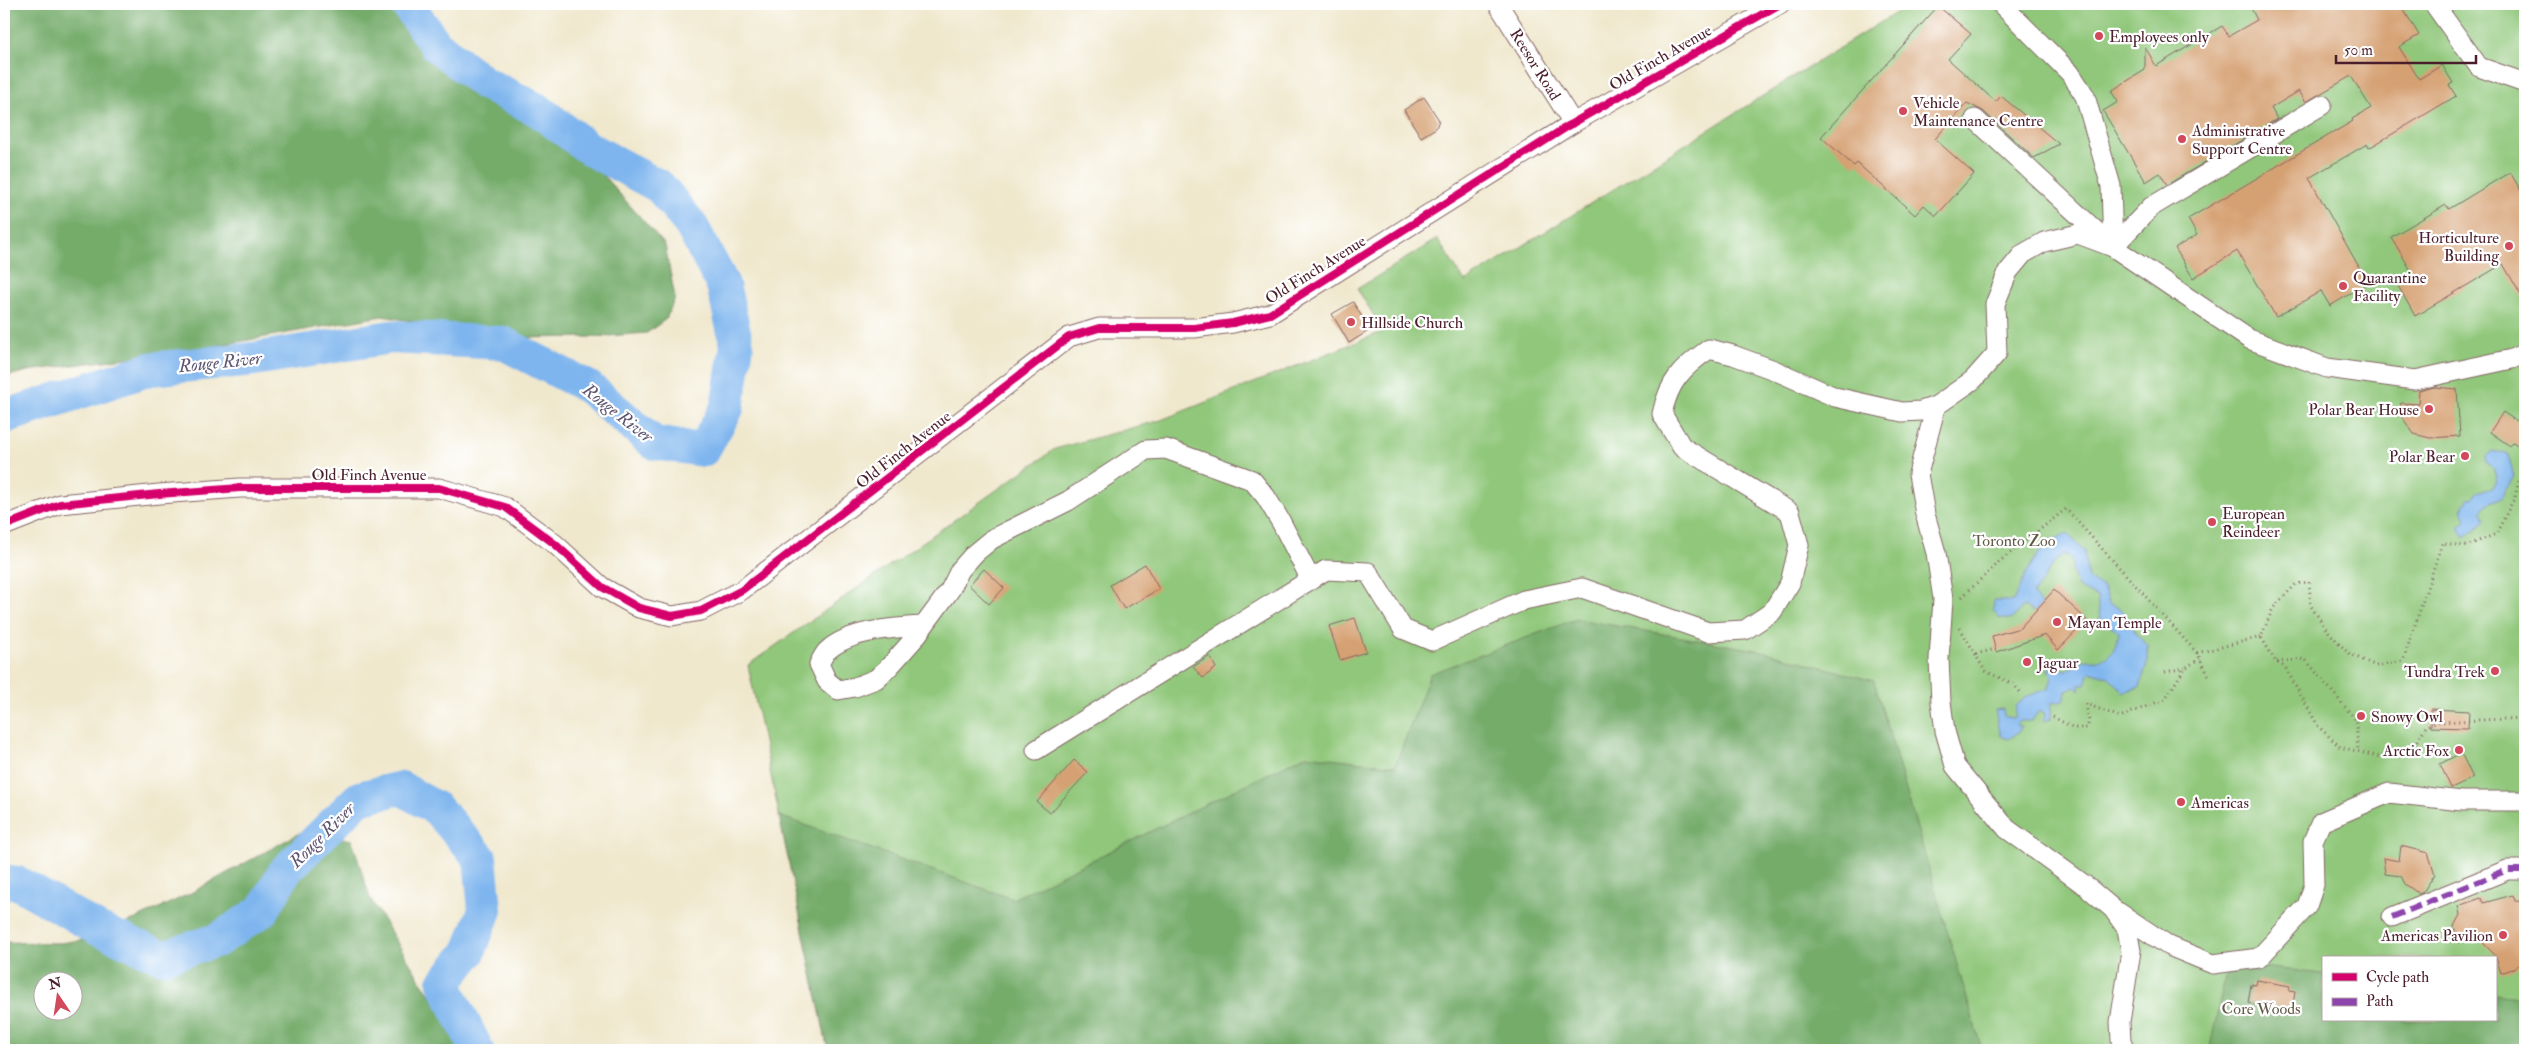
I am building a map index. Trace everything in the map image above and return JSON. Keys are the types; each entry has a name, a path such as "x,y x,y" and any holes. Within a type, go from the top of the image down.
{"street":[{"name":"Reesor Road","path":"1498,4 1573,124"},
{"name":"Old Finch Avenue","path":"4,526 60,504 159,494 240,488 439,488 505,507 555,544 602,587 639,608 672,616 701,611 742,590 1069,337 1099,328 1194,328 1233,323 1270,314 1573,124 1780,4"},
{"path":"2001,4 2070,73 2085,96 2111,186 2113,248"},
{"path":"2434,4 2479,67 2525,83"},
{"path":"2113,248 2151,208 2322,105"},
{"path":"1975,119 2113,248 2249,338 2327,368 2415,380 2512,359 2525,353"},
{"path":"1036,750 1326,570 1368,572 1403,630 1432,641 1524,600 1582,588 1708,632 1745,630 1772,612 1790,583 1799,546 1790,512 1682,446 1662,414 1666,392 1685,366 1709,349 1758,364 1835,396 1902,412 1921,411 1936,406 1972,380 1997,353 1995,304 2008,272 2024,254 2044,242 2078,234 2113,248"},
{"path":"1936,406 1918,474 1925,514 1936,553 1943,599 1939,659 1940,702 1945,731 1955,766 2007,829 2086,886 2113,909 2169,946 2213,964 2259,958 2307,906 2314,885 2313,841 2320,822 2389,793 2462,801 2525,801"},
{"path":"923,626 884,628 855,635 827,651 819,664 827,681 838,690 855,687 876,679 890,666 923,626 950,590 960,570 975,553 992,539 1068,501 1146,450 1166,449 1252,480 1266,497 1281,522 1311,580"},
{"path":"2392,917 2507,870 2525,870"},
{"path":"2113,909 2127,929 2131,951 2120,1022 2121,1040 2124,1050"}],"path":[{"path":"2261,637 2273,608 2296,584 2309,582 2311,606 2326,629 2348,652 2376,666 2403,661 2442,543 2466,546 2496,534 2514,497 2524,470 2525,458"},
{"path":"1962,604 1962,596 1994,567 2066,509 2197,652 2210,678"},
{"path":"1960,620 1960,628 1985,672 2013,684 2020,692"},
{"path":"2197,652 2261,637"},
{"path":"2261,637 2276,662 2285,667 2318,726 2340,747 2380,757 2415,746 2426,726 2436,722 2525,718"},
{"path":"1976,654 1995,649"},
{"path":"2165,672 2185,668 2200,659"},
{"path":"2276,662 2305,659 2356,720 2358,751"},
{"path":"2053,717 2074,728 2087,728 2090,721 2086,704 2120,717 2165,699 2185,668"}],"green space":[{"path":"4,4 399,4 421,32 601,173 665,245 675,298 666,319 647,333 595,337 513,338 382,316 209,347 28,371 4,377"},
{"name":"Toronto Zoo","path":"1910,4 2525,4 2525,1050 828,1050 748,665 1055,449 1161,420 1384,331 1357,289 1437,239 1465,282"},
{"path":"1576,619 1762,651 1874,681 1982,1050 828,1050 779,816 1013,899 1306,755 1395,766 1430,674"},
{"path":"303,831 352,840 370,898 422,983 471,1050 4,1050 4,942 60,943 95,938 189,894"},
{"name":"Core Woods","path":"2228,963 2322,974 2322,1022 2496,1022 2496,994 2525,998 2525,1050 2214,1050 2210,1047"}],"water":[{"path":"2491,451 2507,453 2514,476 2501,498 2491,500 2482,512 2485,522 2464,537 2459,526 2466,520 2462,510 2468,499 2473,498 2477,492 2493,487 2497,481 2493,467 2487,463 2486,457"},
{"path":"2068,534 2084,551 2088,579 2103,587 2109,604 2122,611 2135,633 2148,646 2148,661 2140,687 2124,692 2109,677 2090,671 2086,684 2080,684 2080,690 2076,687 2066,691 2064,701 2051,703 2051,718 2044,721 2045,713 2039,711 2031,721 2019,721 2016,725 2021,727 2018,733 2008,739 2001,736 1995,710 2003,709 2004,716 2015,717 2016,706 2027,696 2048,689 2053,676 2049,672 2049,667 2056,665 2066,670 2085,660 2104,659 2114,649 2117,641 2119,632 2100,620 2097,597 2078,587 2072,570 2073,563 2068,556 2063,554 2054,563 2033,594 2041,605 2034,612 2024,606 2012,619 2000,619 1993,610 1994,601 2013,601 2033,561 2047,544"}],"building":[{"name":"Administrative Support Centre","path":"2249,4 2400,4 2419,35 2399,47 2419,79 2442,65 2453,83 2449,85 2456,96 2369,148 2367,144 2309,178 2368,283 2330,306 2321,291 2276,317 2237,251 2193,278 2175,248 2197,235 2188,219 2353,121 2352,119 2371,108 2351,76 2306,102 2299,91 2271,108 2277,119 2167,185 2160,173 2146,182 2103,111 2118,102 2111,91 2145,70 2145,47 2156,66 2222,26 2229,36 2257,20"},
{"name":"Vehicle Maintenance Centre","path":"1938,6 1971,34 1948,59 1996,102 2001,96 2059,144 2034,158 1983,111 1967,103 1935,139 1974,174 1936,216 1924,205 1915,215 1857,163 1854,166 1821,137"},
{"path":"1424,97 1439,120 1436,128 1421,137 1404,110"},
{"path":"2510,172 2525,198 2525,302 2503,264 2415,316 2397,284 2413,274 2391,237 2446,205 2449,209"},
{"name":"Hillside Church","path":"1353,302 1370,330 1349,343 1332,314"},
{"name":"Polar Bear House","path":"2434,387 2457,389 2460,436 2430,438 2414,434 2399,413 2401,403 2418,404 2419,391"},
{"path":"2503,412 2525,427 2525,437 2519,447 2513,443 2510,446 2490,432"},
{"path":"1145,564 1159,589 1124,609 1110,585"},
{"path":"984,569 1004,588 989,604 969,585"},
{"name":"Mayan Temple","path":"2054,590 2087,620 2058,650 2045,635 1996,652 1992,636 2020,628"},
{"path":"1355,618 1366,652 1340,660 1329,626"},
{"path":"1210,656 1216,668 1203,678 1193,667"},
{"path":"2431,709 2469,711 2468,728 2431,727"},
{"path":"2461,753 2473,778 2451,788 2440,764"},
{"path":"1074,760 1088,772 1050,813 1037,802"},
{"path":"2401,846 2428,853 2435,874 2423,892 2419,894 2405,884 2401,876 2385,874 2383,858 2399,861"},
{"name":"Americas Pavilion","path":"2513,895 2515,901 2525,902 2525,961 2515,968 2501,973 2496,956 2483,943 2479,931 2457,937 2454,926 2460,915 2458,906 2481,898 2483,903"},
{"path":"2257,980 2290,986 2289,991 2295,992 2292,1010 2248,1003 2251,984 2256,985"}],"waterway":[{"name":"Rouge River","path":"4,417 150,369 254,359 391,337 503,343 588,387 654,443 703,450 727,408 737,345 723,285 691,225 660,187 590,149 538,110 484,83 436,45 407,4"},
{"name":"Rouge River","path":"4,881 18,883 98,929 163,957 218,940 263,910 285,871 359,798 401,788 437,809 480,858 485,910 469,952 444,983 477,1050"}],"marked path":[{"path":"2392,917 2507,870 2525,870"}],"cycle path":[{"path":"4,526 60,504 159,494 240,488 439,488 505,507 555,544 602,587 639,608 672,616 701,611 742,590 1069,337 1099,328 1194,328 1233,323 1270,314 1573,123 1780,4"}],"place":[{"name":"Employees only","path":"2099,36"},
{"name":"Vehicle Maintenance Centre","path":"1903,111"},
{"name":"Administrative Support Centre","path":"2182,139"},
{"name":"Horticulture Building","path":"2509,246"},
{"name":"Quarantine Facility","path":"2343,286"},
{"name":"Hillside Church","path":"1351,322"},
{"name":"Polar Bear House","path":"2429,409"},
{"name":"Polar Bear","path":"2465,456"},
{"name":"European Reindeer","path":"2212,522"},
{"name":"Mayan Temple","path":"2057,622"},
{"name":"Jaguar","path":"2027,662"},
{"name":"Tundra Trek","path":"2495,671"},
{"name":"Snowy Owl","path":"2361,716"},
{"name":"Arctic Fox","path":"2459,750"},
{"name":"Americas","path":"2181,802"},
{"name":"Americas Pavilion","path":"2503,935"}]}
